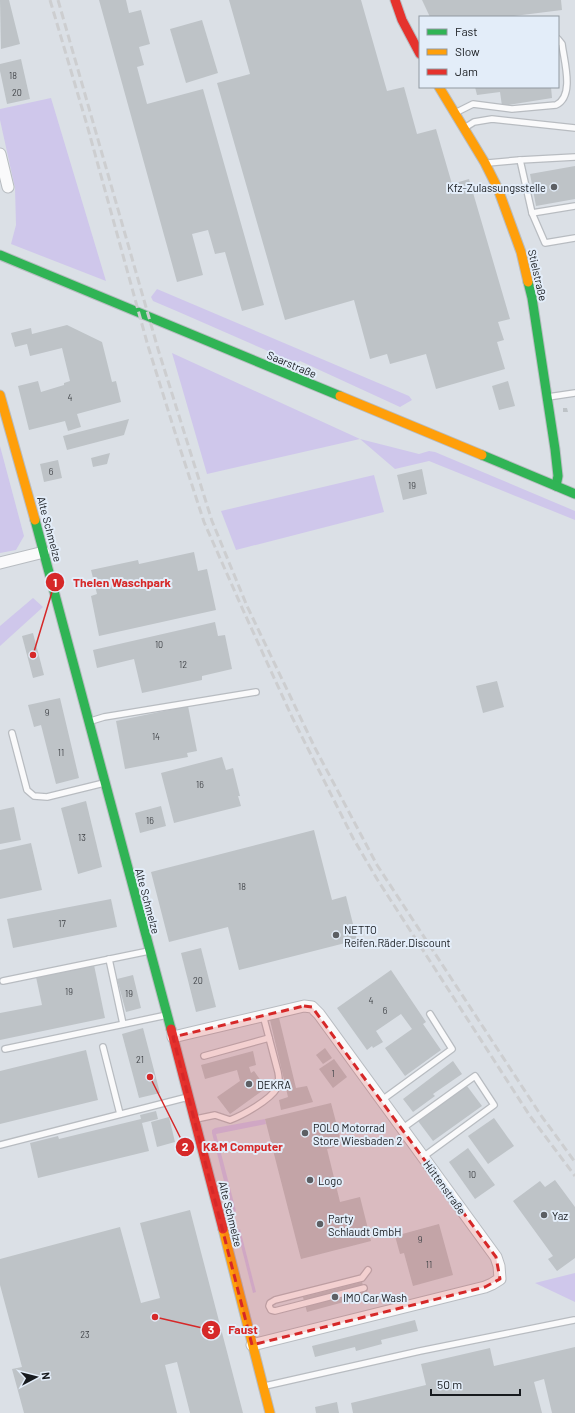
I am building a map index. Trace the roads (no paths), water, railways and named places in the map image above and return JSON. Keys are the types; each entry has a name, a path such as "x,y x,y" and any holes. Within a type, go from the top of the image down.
{"street":[{"path":"395,0 402,20 419,52"},
{"name":"Stielstraße","path":"440,88 486,163 507,212 528,274 557,458 558,476 556,486"},
{"path":"0,154 8,186"},
{"name":"Saarstraße","path":"0,255 575,494"},
{"name":"Alte Schmelze","path":"0,395 44,552 104,783 173,1037 270,1413"},
{"path":"0,563 44,552"},
{"name":"Hüttenstraße","path":"173,1037 304,1006 312,1007 319,1014 403,1128 496,1257 499,1266 500,1278 485,1287 252,1345"}],"lane":[{"path":"455,113 473,104 512,109 556,105 561,103 567,86 562,44 559,40"},
{"path":"464,128 474,122 492,119 575,128"},
{"path":"486,163 575,157"},
{"path":"520,160 532,213 545,243 575,238"},
{"path":"532,213 575,206"},
{"path":"548,397 575,394"},
{"path":"89,722 104,717 256,692"},
{"path":"12,733 27,790 34,796 47,797 104,783"},
{"path":"3,981 149,951"},
{"path":"109,959 123,1024"},
{"path":"382,1100 452,1049 430,1014"},
{"path":"5,1049 167,1015"},
{"path":"195,1120 215,1115 230,1120 259,1105 277,1088 279,1081 278,1072 263,1015"},
{"path":"204,1056 269,1038"},
{"path":"103,1047 120,1114"},
{"path":"403,1128 475,1076 494,1105 423,1157"},
{"path":"0,1145 188,1097"},
{"path":"364,1288 275,1311 271,1310 270,1307 270,1303 275,1300 362,1278 368,1270"},
{"path":"263,1386 420,1351 574,1320"}],"railway":[{"path":"50,0 87,125 148,346 178,442 204,522 243,610 292,717 353,838 377,879 530,1116 575,1176"},
{"path":"58,0 158,349 212,521 247,606 315,748 377,865 540,1114 575,1162"}],"place":[{"name":"Kfz-Zulassungsstelle","path":"554,187"},
{"name":"Thelen Waschpark","path":"33,655"},
{"name":"NETTO Reifen.Räder.Discount","path":"336,935"},
{"name":"K&M Computer","path":"150,1077"},
{"name":"DEKRA","path":"249,1084"},
{"name":"POLO Motorrad Store Wiesbaden 2","path":"305,1133"},
{"name":"Logo","path":"310,1180"},
{"name":"Yaz","path":"544,1215"},
{"name":"Party Schlaudt GmbH","path":"320,1224"},
{"name":"IMO Car Wash","path":"335,1297"},
{"name":"Faust","path":"155,1317"}]}
